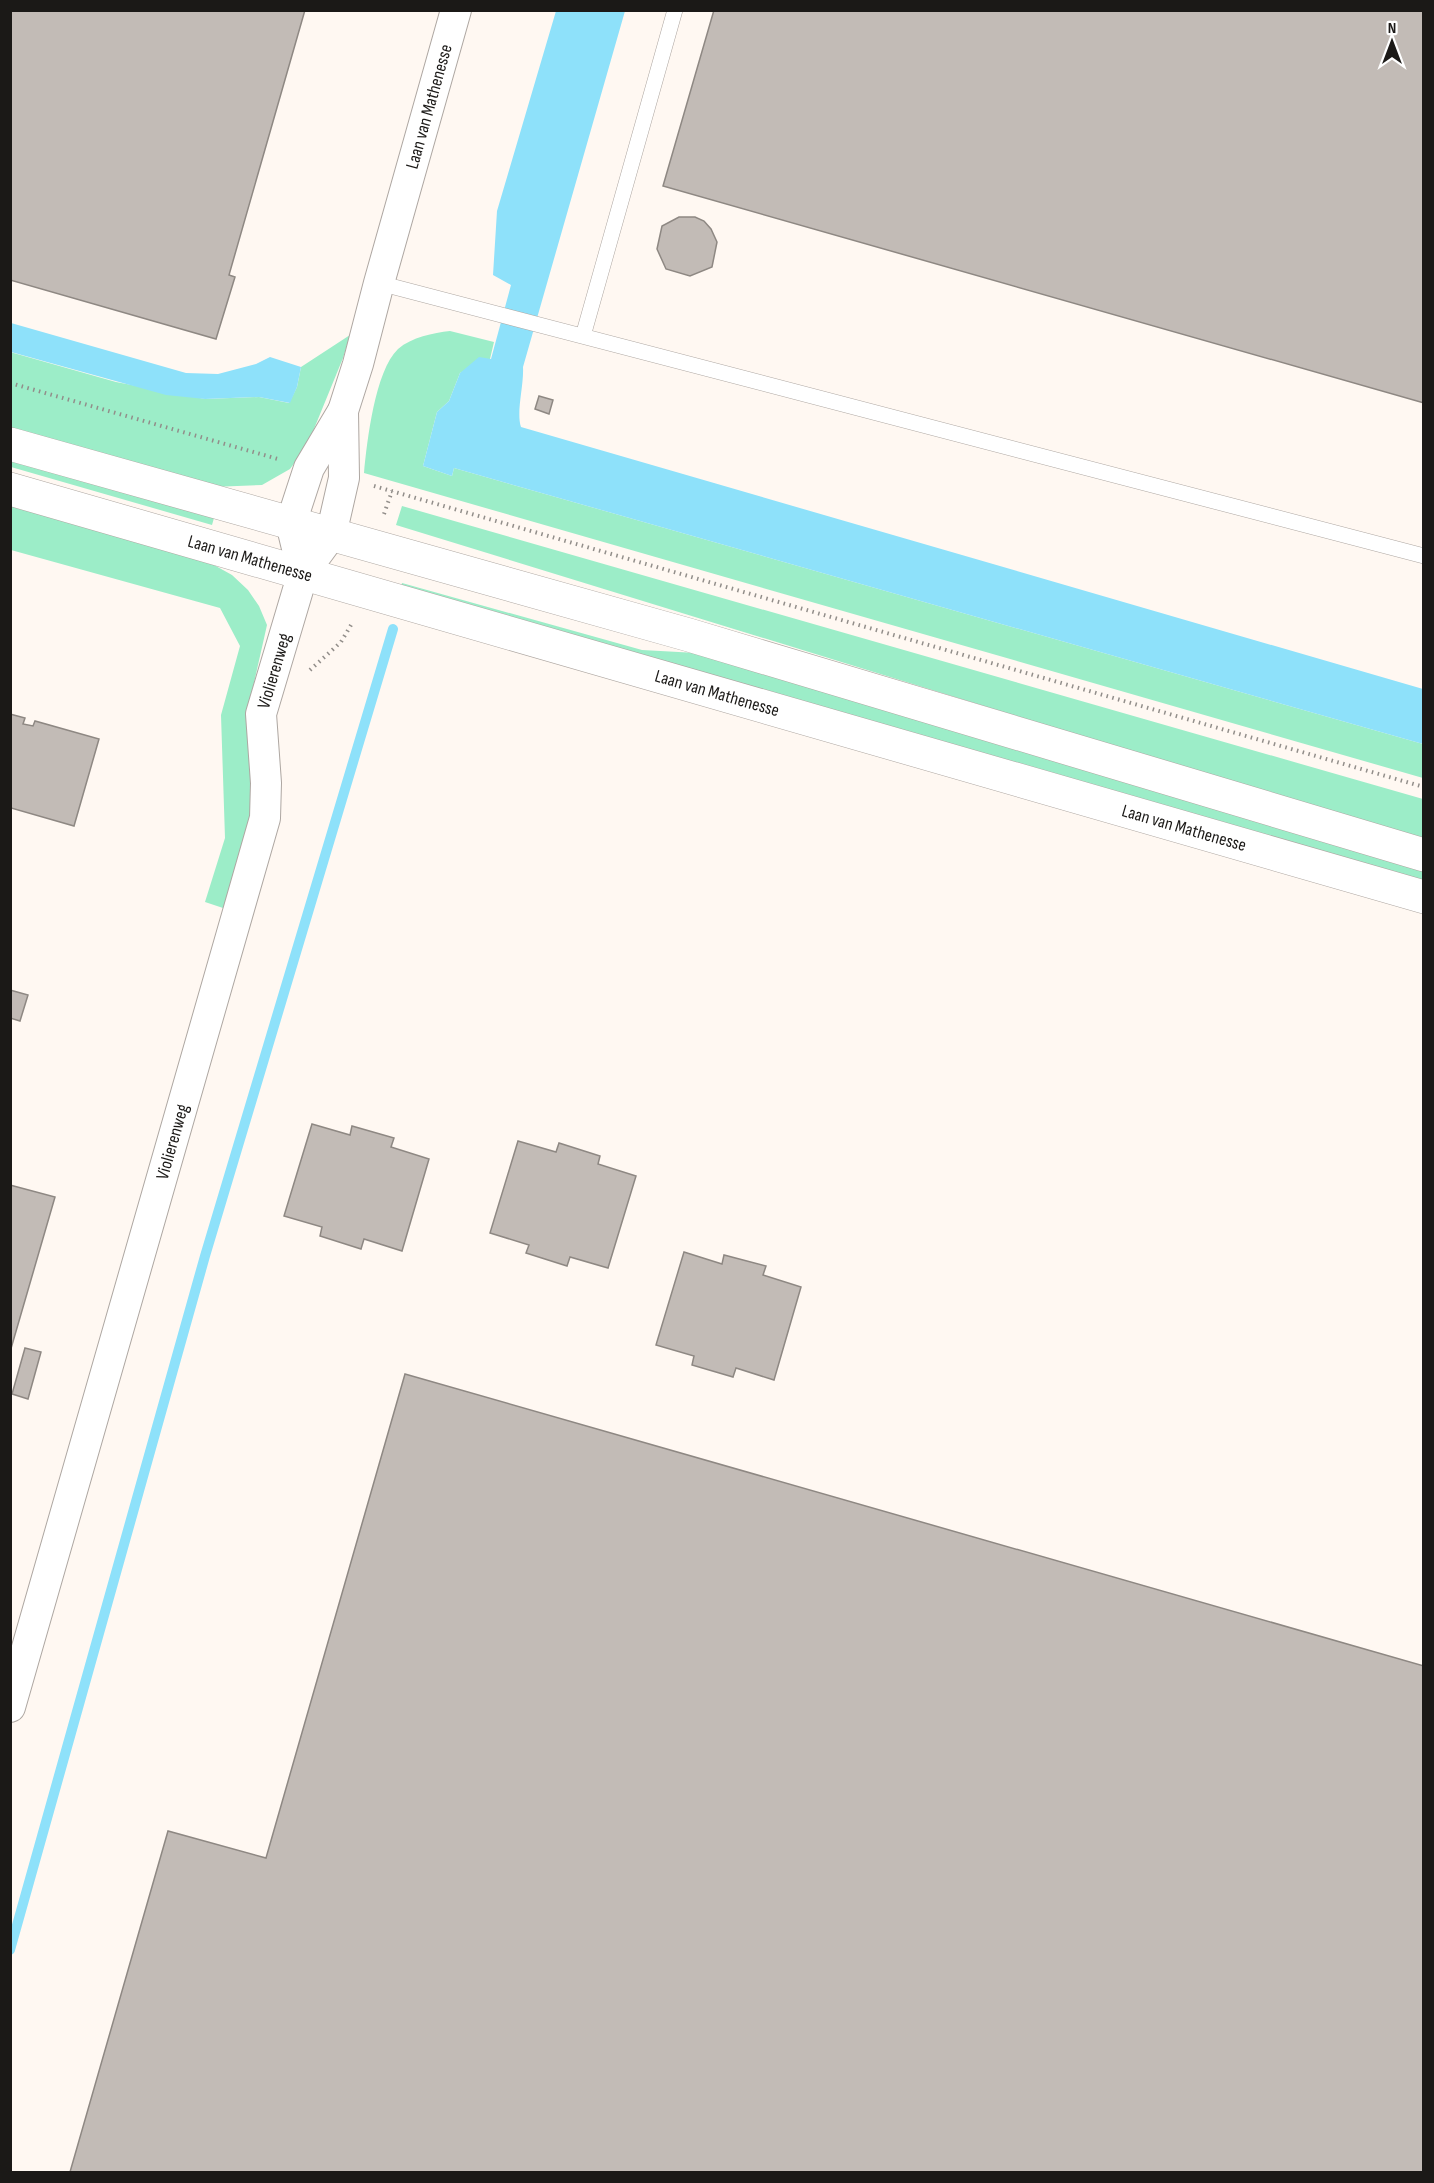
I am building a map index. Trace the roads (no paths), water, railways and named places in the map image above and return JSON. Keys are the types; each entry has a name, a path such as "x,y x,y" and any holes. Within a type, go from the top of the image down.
{"street":[{"name":"Laan van Mathenesse","path":"291,523 309,468 343,411 456,10"},
{"name":"Laan van Mathenesse","path":"331,535 344,478 343,411"},
{"path":"10,444 689,635 1424,855"},
{"name":"Laan van Mathenesse","path":"10,489 1424,897"},
{"path":"291,523 303,573"},
{"path":"303,573 331,535"},
{"name":"Violierenweg","path":"10,1707 265,818 266,783 261,714 303,573"}],"lane":[{"path":"583,336 675,10"},
{"path":"379,283 1424,556"}],"water":[{"path":"556,11 625,11 523,367 519,414 521,427 1423,689 1423,744 454,468 452,476 423,466 437,412 449,401 460,373 479,357 491,359 511,285 493,275 497,211"},
{"path":"11,323 186,373 218,374 256,364 270,357 301,367 297,387 290,403 259,397 205,399 166,395 11,352"}],"waterway":[{"path":"10,1950 205,1256 393,629"}]}
